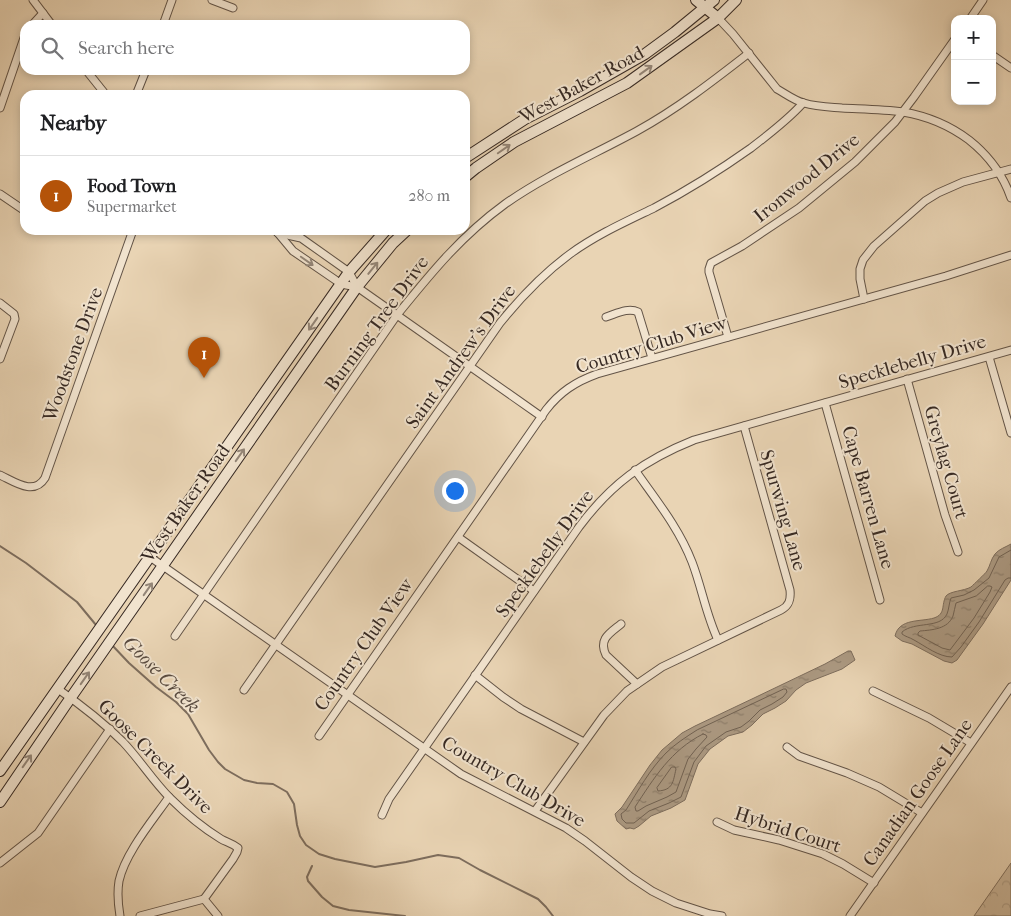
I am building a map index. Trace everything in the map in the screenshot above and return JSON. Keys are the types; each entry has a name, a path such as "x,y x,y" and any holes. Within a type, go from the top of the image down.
{"main road":[{"path":"696,0 718,18"},
{"name":"West Baker Road","path":"470,155 525,119 645,54 714,0"},
{"name":"West Baker Road","path":"470,173 514,142 627,83 718,18 736,0"},
{"path":"576,93 584,106"},
{"name":"West Baker Road","path":"0,771 341,284 382,235"},
{"name":"West Baker Road","path":"0,802 357,287 402,235"},
{"path":"271,384 283,392"}],"street":[{"path":"33,0 48,20"},
{"path":"165,20 172,0"},
{"path":"212,0 232,8"},
{"path":"972,15 983,0"},
{"path":"37,20 43,13"},
{"path":"718,18 777,89 803,103 903,112 946,125 979,148 999,173 1008,188 1011,198"},
{"name":"Ironwood Drive","path":"728,337 709,272 711,263 763,233 818,193 868,149 903,112 951,45"},
{"path":"0,108 20,50"},
{"name":"Burning Tree Drive","path":"470,234 503,206 536,183 631,134 670,111 748,53"},
{"path":"996,58 1011,68"},
{"path":"89,75 97,90"},
{"path":"138,90 144,75"},
{"name":"Saint Andrew's Drive","path":"244,690 500,323 530,288 571,253 709,177 775,130 803,103"},
{"path":"864,299 860,269 863,260 874,246 938,193 963,182 1011,169"},
{"path":"0,194 20,208"},
{"name":"Woodstone Drive","path":"0,475 32,488 38,486 45,478 131,235"},
{"path":"279,235 293,251 341,284 357,287 542,417"},
{"path":"290,235 301,238 350,272 357,287"},
{"name":"Burning Tree Drive","path":"175,636 397,315 446,256 468,235"},
{"name":"Country Club View","path":"319,736 542,417 557,397 569,388 585,379 652,358 966,270 1011,255"},
{"path":"0,303 14,314 15,319 0,359"},
{"path":"606,317 629,310 638,312 652,358"},
{"name":"Specklebelly Drive","path":"382,815 389,799 424,748 593,509 608,493 635,470 664,453 702,438 1011,350"},
{"path":"989,357 1011,433"},
{"name":"Greylag Court","path":"907,379 943,508 958,552"},
{"name":"Cape Barren Lane","path":"826,403 880,600"},
{"name":"Spurwing Lane","path":"718,640 786,608 791,596 744,426"},
{"path":"535,811 604,715 623,694 662,667 718,640 712,628 700,584 683,542 635,470"},
{"path":"458,537 534,591"},
{"name":"Country Club Drive","path":"150,557 461,774 566,828 652,891 676,902 710,914 722,916"},
{"path":"621,624 604,640 603,650 637,684"},
{"path":"475,675 521,709 584,742"},
{"name":"Canadian Goose Lane","path":"850,916 1011,687"},
{"name":"Goose Creek Drive","path":"58,689 110,729 138,758 170,797 198,823 220,839 234,844 238,848 233,860 204,898"},
{"path":"873,691 929,718 971,743"},
{"path":"0,863 38,833 110,729"},
{"path":"787,747 799,756 847,773 888,792 922,813"},
{"path":"120,916 117,900 122,870 134,848 170,797"},
{"name":"Hybrid Court","path":"717,822 734,830 779,840 823,854 874,883"},
{"path":"140,916 204,898 218,916"}],"green space":[{"path":"1011,863 1011,916 974,916"}],"water":[{"path":"1011,544 1011,580 957,660 952,663 944,661 895,636 897,630 906,623 938,616 942,612 946,596 971,587 987,571 995,554"},
{"path":"851,651 855,660 842,669 806,683 786,701 763,714 743,732 728,736 710,749 698,764 685,800 651,816 634,829 626,829 617,821 615,814 622,807 650,765 662,750 682,733"}],"waterway":[{"name":"Goose Creek","path":"0,546 26,563 77,602 96,625"},
{"name":"Goose Creek","path":"111,644 129,663 188,714 209,750 225,769 244,780 273,784 287,792 294,804 300,836 306,845 319,854 375,867 438,855 459,858 538,899 553,916"},
{"path":"312,866 307,877 308,881 333,906 349,910 405,916"}],"place":[{"name":"Food Town","path":"204,378"}]}
